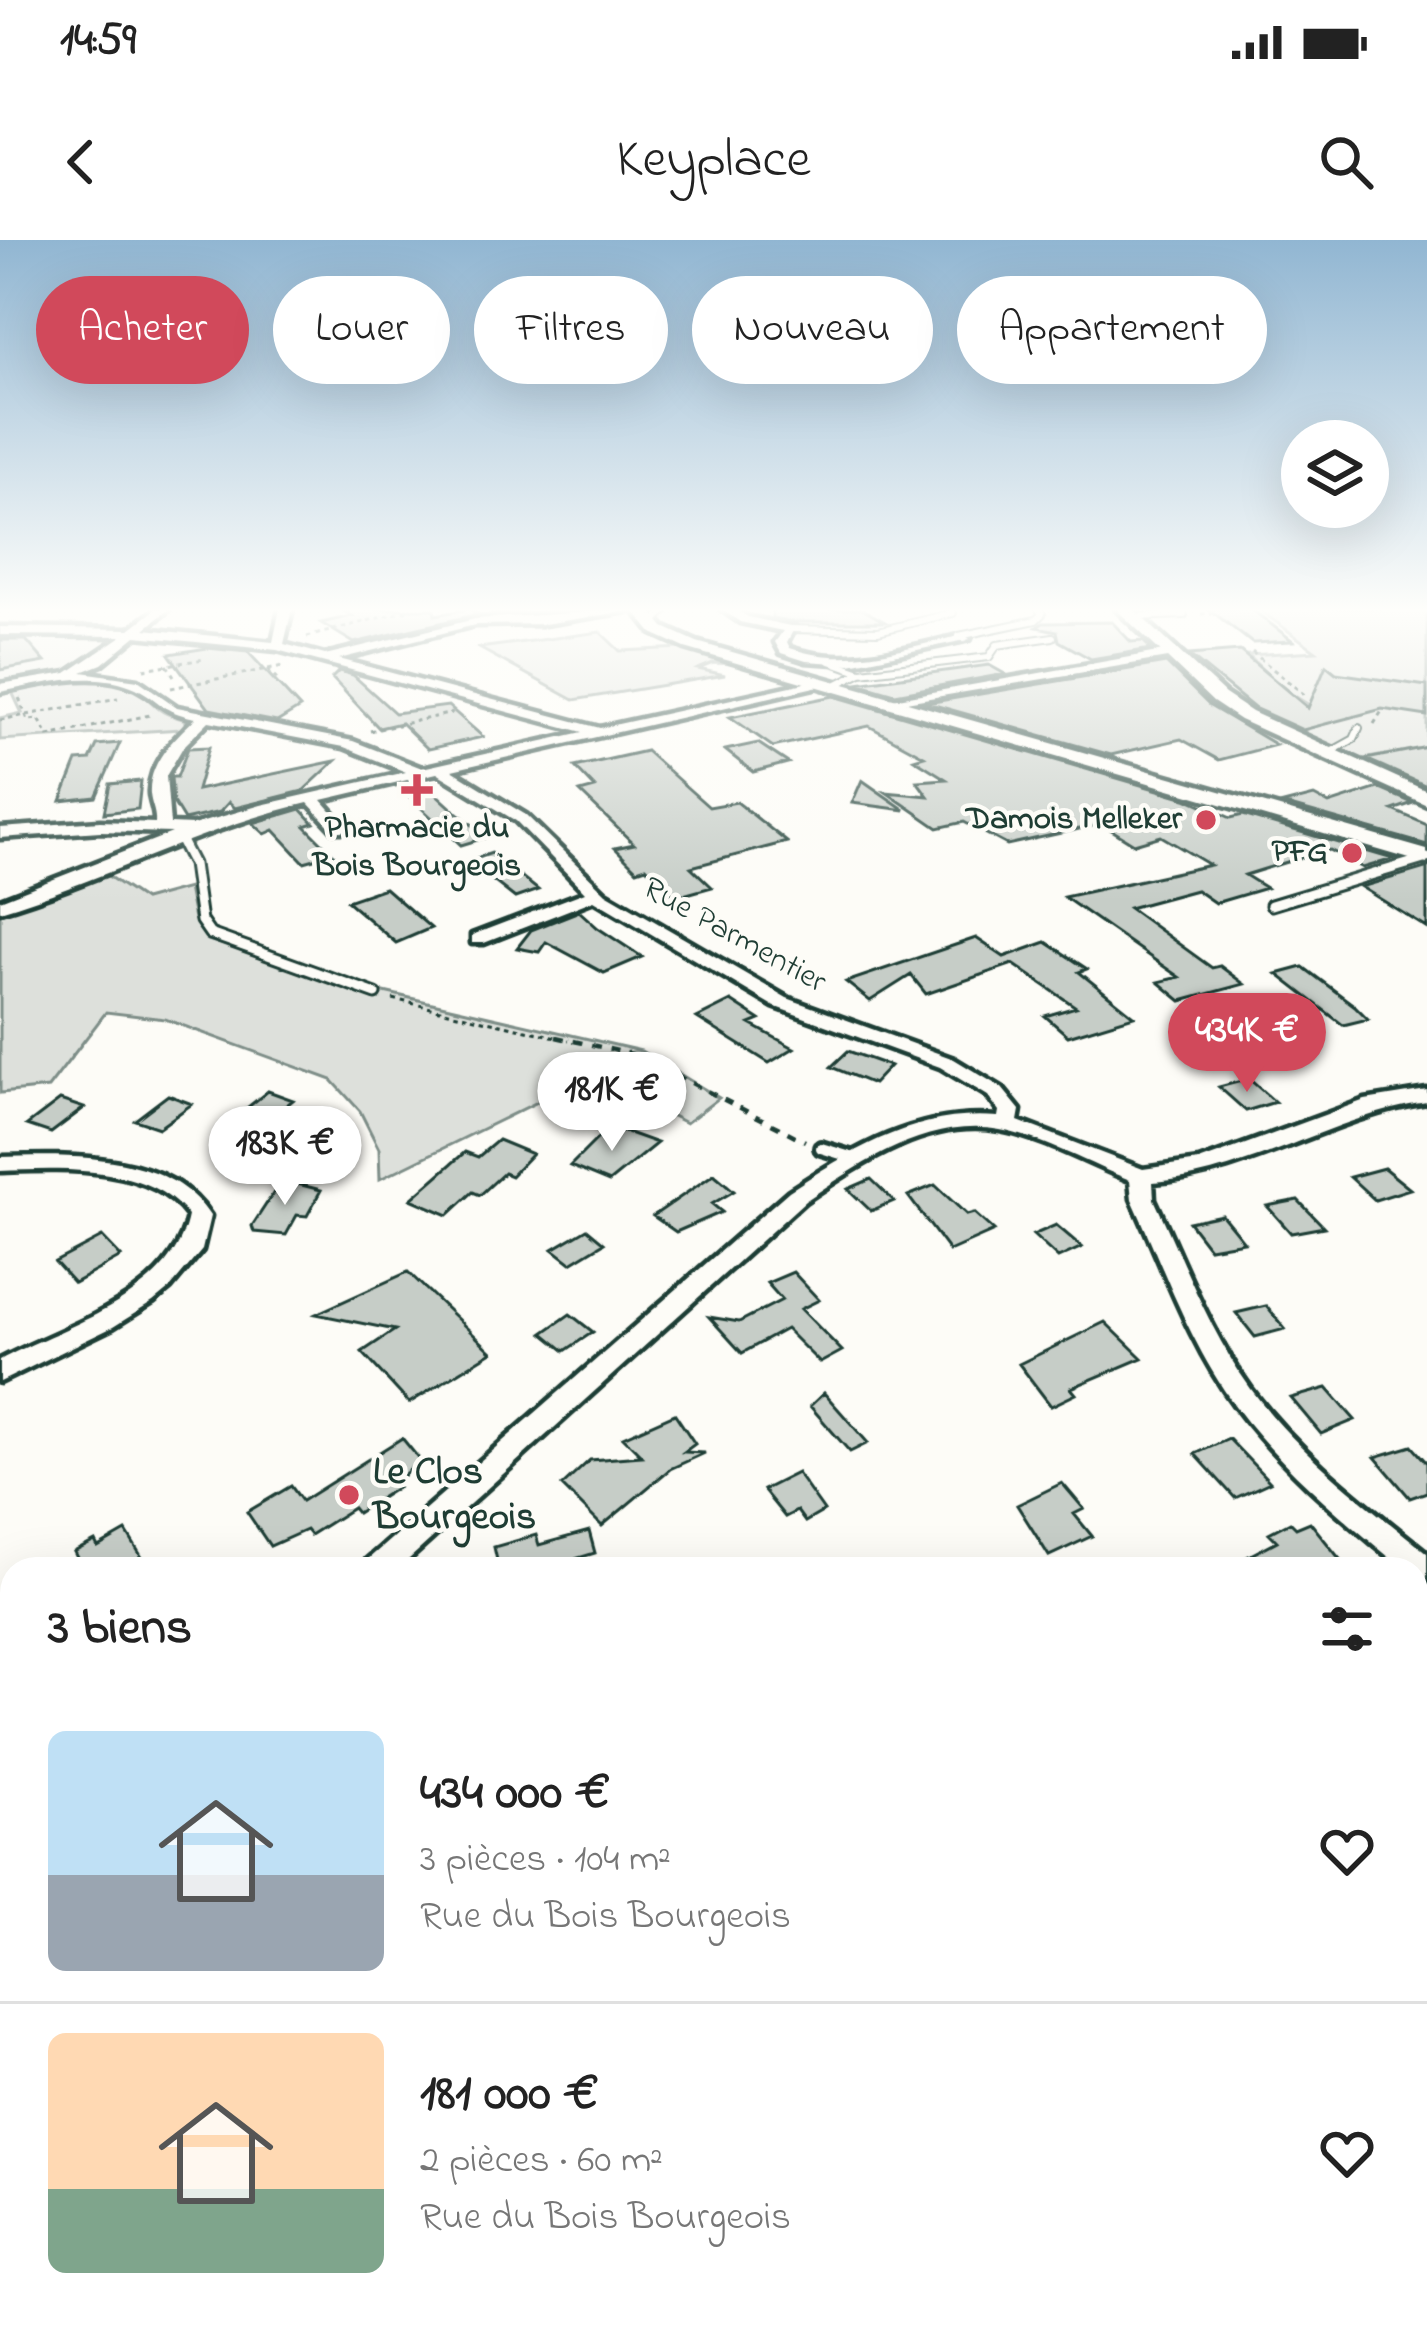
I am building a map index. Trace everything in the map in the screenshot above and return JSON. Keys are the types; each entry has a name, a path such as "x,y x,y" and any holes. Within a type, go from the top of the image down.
{"street":[{"path":"168,706 173,710"},
{"path":"506,706 604,733"},
{"path":"0,906 187,834 310,797 604,733 702,706"},
{"path":"906,706 1427,857"},
{"path":"1234,706 1427,799"},
{"name":"Rue Parmentier","path":"173,710 330,740 430,771 521,818 597,893 780,1003 947,1064 995,1091 1010,1110 1007,1124"},
{"path":"162,826 166,819 158,784 179,739 204,718"},
{"path":"310,797 339,828"},
{"path":"0,833 162,826 187,834"},
{"path":"478,939 597,893"},
{"path":"390,1557 796,1196 854,1158 938,1123 1007,1124 1141,1176 1185,1172 1291,1138 1373,1104 1427,1096"},
{"path":"0,1164 53,1161 152,1174 197,1208 199,1230 187,1257 158,1286 0,1372"},
{"path":"1141,1176 1142,1199 1223,1367 1265,1426 1324,1484 1410,1557"}],"lane":[{"path":"1327,754 1354,739 1359,728"},
{"path":"187,834 201,921 210,934 376,994"},
{"path":"1271,905 1427,857"},
{"path":"821,1148 854,1158"}],"path":[{"path":"22,706 28,720 39,719 48,736 173,710"},
{"path":"0,720 73,706"},
{"path":"330,740 487,706"},
{"path":"376,994 636,1055 821,1148"}],"shaded area":[{"path":"19,706 156,706 186,720 182,729 0,740 0,718 22,713"},
{"path":"1311,706 1427,706 1427,747 1358,760 1295,732 1335,721"},
{"path":"105,874 144,900 188,888 194,919 208,940 358,986 641,1051 719,1098 686,1123 633,1096 562,1090 380,1179 379,1149 360,1111 332,1080 165,1019 106,1012 48,1088 0,1093 0,914"}],"building":[{"path":"207,706 300,708 277,722"},
{"path":"359,706 388,706 395,713 448,706 483,737 428,749 401,723 379,728"},
{"path":"783,706 870,706 1186,798 1231,818 1243,815 1393,859 1363,868 1330,850 1319,852 1245,875 1266,888 1215,903 1196,890 1129,908 1212,968 1220,966 1244,984 1181,1001 1158,982 1179,977 1064,897 1210,865 1161,836 1134,844 1102,824 1007,845 964,822 938,828 886,792 928,796 917,781 946,779 914,759 924,756 869,726 773,747 730,717"},
{"path":"939,706 1211,706 1276,745 1219,760 1181,739 1111,755"},
{"path":"1427,706 1427,716 1382,709 1303,730 1254,708"},
{"path":"120,743 96,797 61,801 77,761 90,760 97,745"},
{"path":"758,743 788,763 753,772 725,750"},
{"path":"209,747 197,790 335,761 303,791 235,808 229,802 220,812 184,820 173,802 171,777 177,777 188,748"},
{"path":"1427,747 1427,786 1366,759"},
{"path":"646,751 709,807 737,802 787,842 691,867 712,887 676,897 646,867 637,870 615,848 634,844 580,792 595,788 575,767"},
{"path":"862,780 905,810 852,803"},
{"path":"141,781 138,809 104,813 110,784"},
{"path":"422,781 488,837 461,845 399,787"},
{"path":"1378,788 1413,803 1393,810 1427,825 1427,845 1283,804 1314,796 1329,804"},
{"path":"301,809 314,823 305,826 333,854 304,862 274,830 265,834 253,823"},
{"path":"492,853 538,890 515,898 468,861"},
{"path":"1425,868 1427,928 1361,887"},
{"path":"385,888 431,928 396,943 347,901"},
{"path":"579,911 642,957 604,973 546,942 539,952 517,948 531,930"},
{"path":"976,938 1004,957 1046,942 1087,969 1079,972 1134,1016 1068,1036 1045,1016 1076,1007 1013,964 926,994 911,975 870,1001 846,982"},
{"path":"1303,967 1368,1019 1343,1025 1277,974"},
{"path":"731,1001 760,1020 750,1024 794,1048 769,1063 697,1018"},
{"path":"1289,1022 1322,1050 1291,1058 1258,1029"},
{"path":"848,1051 890,1066 873,1084 831,1067"},
{"path":"1249,1079 1275,1102 1246,1111 1219,1087"},
{"path":"268,1091 293,1100 263,1124 238,1115"},
{"path":"168,1095 192,1104 159,1128 135,1120"},
{"path":"60,1100 84,1108 51,1133 27,1125"},
{"path":"618,1129 657,1143 609,1182 570,1166 604,1132 612,1135"},
{"path":"498,1140 532,1154 511,1176 504,1173 480,1195 473,1192 448,1215 411,1199 465,1152 478,1157"},
{"path":"1384,1168 1410,1189 1375,1200 1350,1177"},
{"path":"714,1174 734,1191 712,1204 722,1212 676,1232 653,1216"},
{"path":"871,1179 894,1201 871,1211 848,1189"},
{"path":"282,1180 321,1190 307,1216 297,1215 286,1235 254,1232 252,1226"},
{"path":"935,1185 967,1215 974,1213 994,1231 949,1251 908,1196"},
{"path":"1298,1200 1324,1227 1291,1233 1267,1206"},
{"path":"1222,1215 1244,1242 1209,1248 1189,1222"},
{"path":"1056,1225 1082,1247 1058,1258 1033,1235"},
{"path":"587,1229 604,1243 571,1263 553,1249"},
{"path":"102,1237 121,1257 74,1283 55,1262"},
{"path":"408,1272 492,1352 409,1403 362,1352 395,1330 316,1314"},
{"path":"793,1272 819,1300 801,1309 842,1351 820,1363 786,1329 742,1353 709,1317 739,1322 782,1300 767,1283"},
{"path":"1266,1306 1285,1329 1255,1337 1236,1313"},
{"path":"570,1314 593,1332 565,1351 543,1333"},
{"path":"1105,1322 1142,1358 1071,1388 1076,1394 1051,1406 1019,1364"},
{"path":"1327,1388 1355,1420 1321,1434 1291,1398"},
{"path":"824,1393 868,1443 850,1452 810,1406"},
{"path":"675,1414 695,1444 684,1452 705,1453 670,1469 602,1526 562,1486 590,1460 642,1456 623,1437"},
{"name":"Le Clos Bourgeois","path":"402,1438 420,1460 394,1484 398,1487 357,1513 353,1508 310,1535 306,1530 270,1546 247,1512 291,1486 302,1501"},
{"path":"1229,1439 1270,1482 1235,1498 1195,1454"},
{"path":"1412,1446 1427,1463 1427,1492 1410,1498 1375,1457"},
{"path":"797,1473 824,1511 805,1522 797,1511 785,1517 763,1490"},
{"path":"1062,1483 1084,1509 1074,1514 1092,1536 1049,1556 1017,1505"},
{"path":"1290,1522 1296,1528 1310,1522 1338,1557 1247,1557 1277,1541 1269,1533"},
{"path":"126,1531 142,1557 76,1557 74,1552 95,1541 98,1547"},
{"path":"589,1531 595,1553 496,1557 494,1547 536,1535 539,1545"}],"place":[{"name":"Pharmacie du Bois Bourgeois","path":"417,790"},
{"name":"Damois Melleker","path":"1206,820"},
{"name":"PFG","path":"1352,853"},
{"name":"Le Clos Bourgeois","path":"349,1495"}]}
